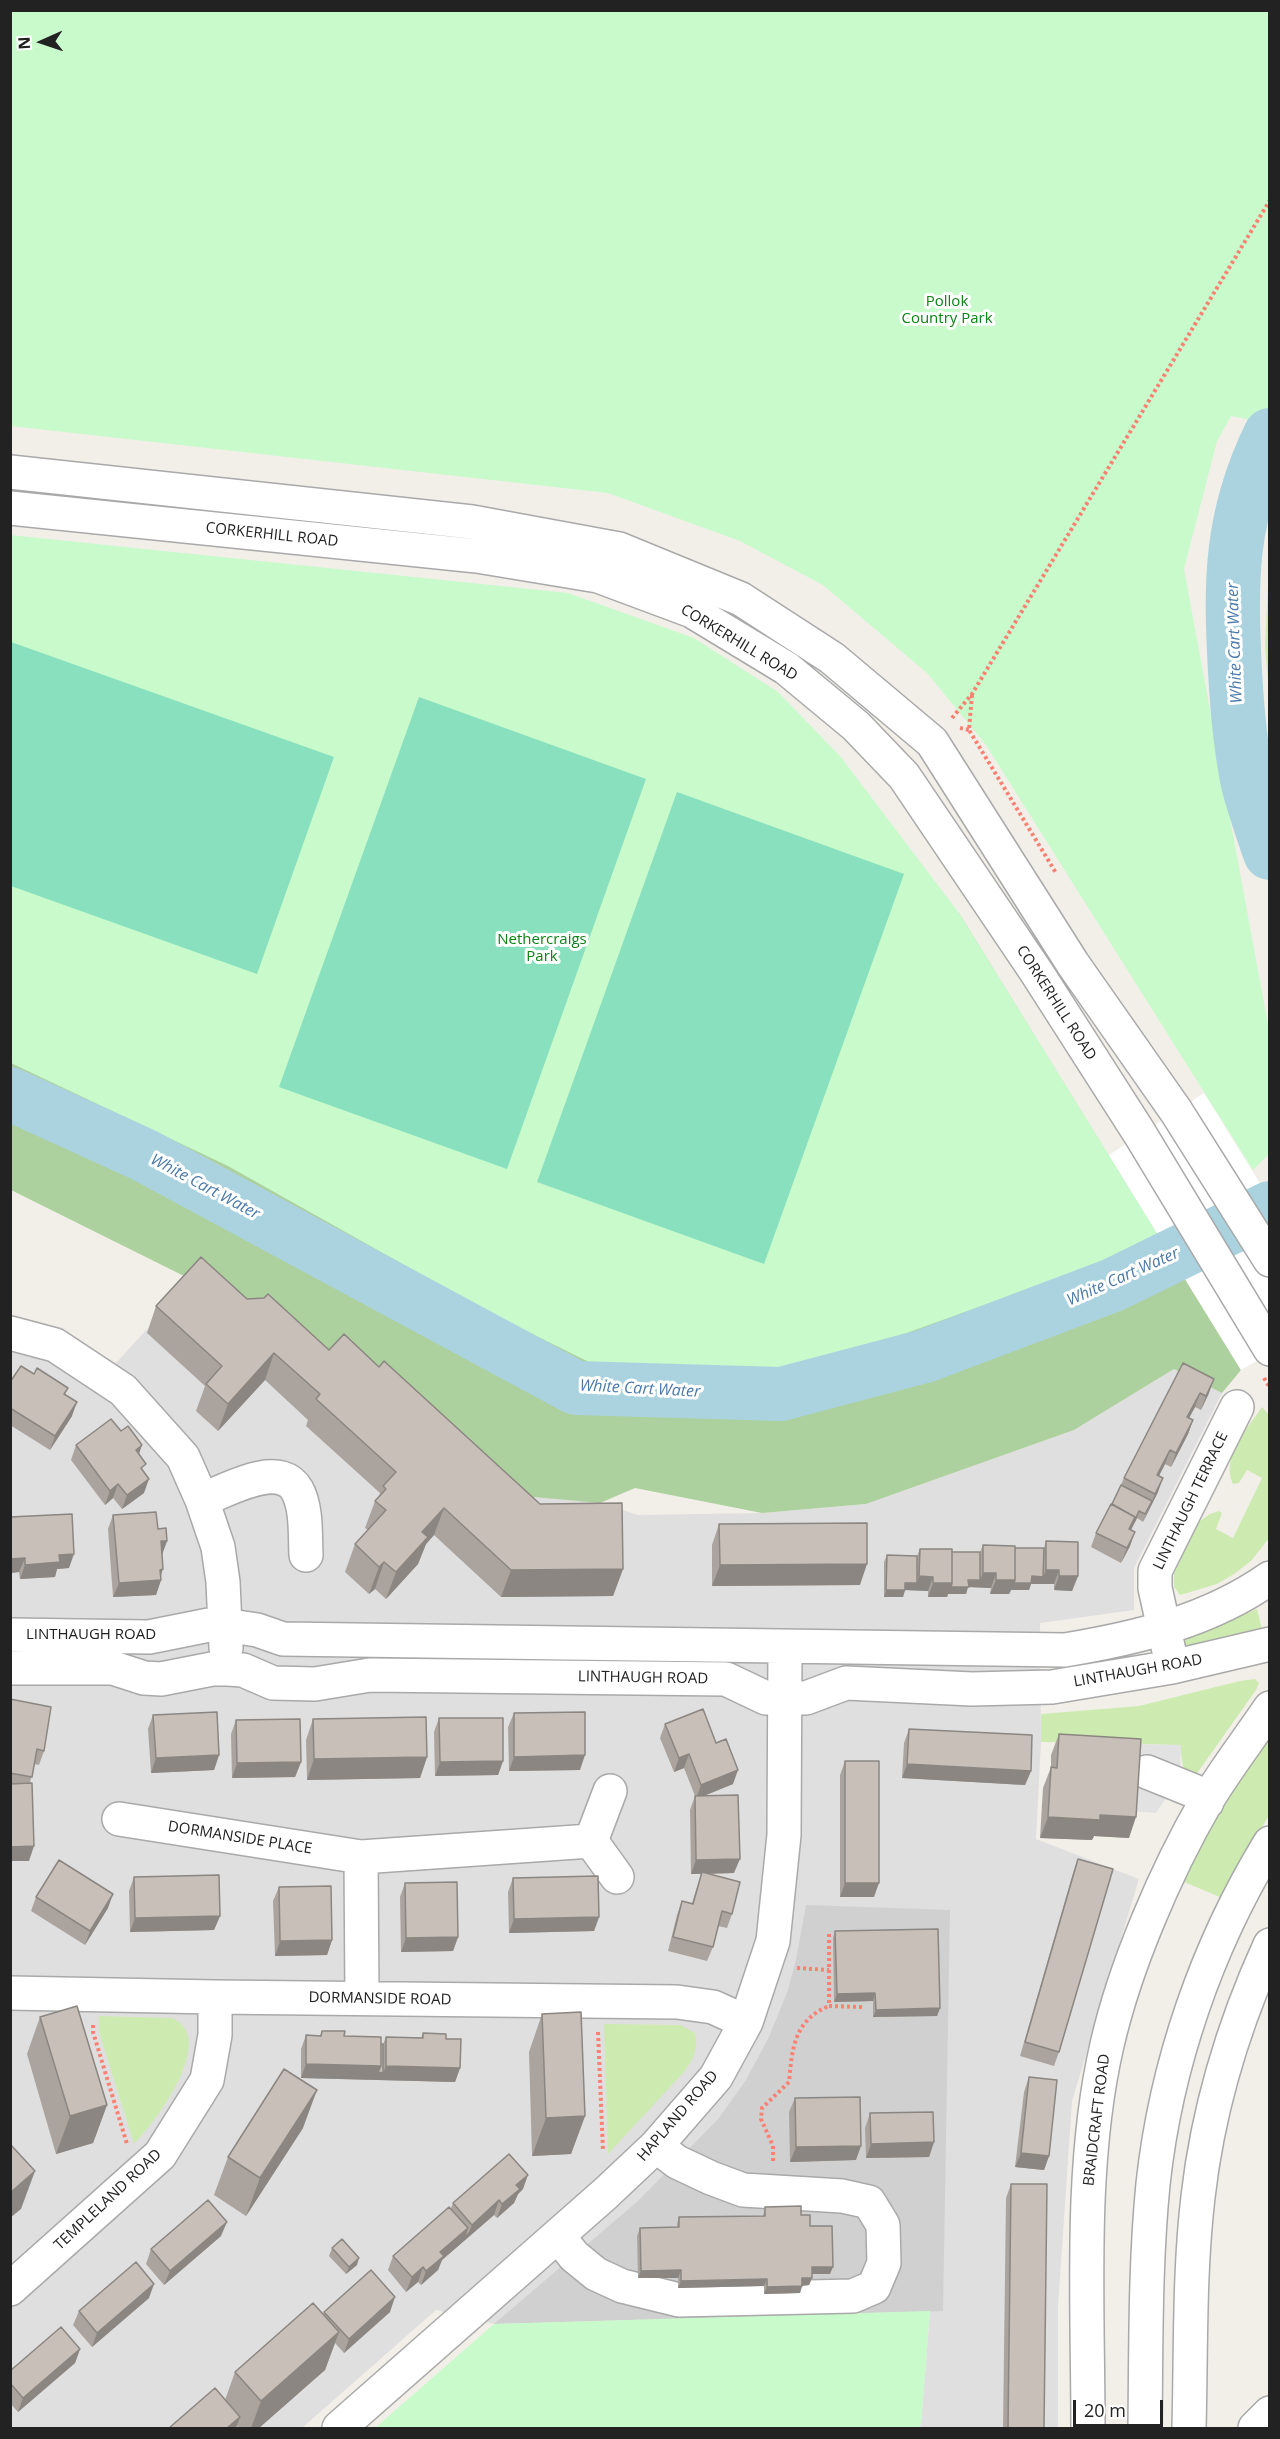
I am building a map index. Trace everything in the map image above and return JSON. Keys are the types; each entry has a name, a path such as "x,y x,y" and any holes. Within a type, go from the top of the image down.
{"street":[{"name":"CORKERHILL ROAD","path":"10,472 483,524 619,549 741,599 832,658 932,742 1072,964 1176,1111 1269,1260"},
{"name":"CORKERHILL ROAD","path":"10,508 477,556 598,576 692,612 786,668 856,726 904,776 1037,973 1140,1134 1268,1345"},
{"path":"1212,1253 1251,1230"},
{"path":"10,1333 55,1345 123,1390 183,1457 202,1500 218,1547 223,1582 227,1669"},
{"name":"LINTHAUGH TERRACE","path":"1172,1667 1155,1588 1155,1571 1237,1407"},
{"path":"202,1500 261,1477 274,1476 291,1483 297,1490 302,1508 306,1555"},
{"name":"LINTHAUGH ROAD","path":"10,1635 150,1637 209,1625 224,1625 257,1630 283,1639 1065,1650 1113,1642 1164,1629 1218,1607 1269,1578"},
{"name":"LINTHAUGH ROAD","path":"10,1668 113,1668 144,1678 161,1679 212,1669 227,1669 243,1670 273,1683 315,1684 370,1675 726,1678 766,1698 806,1698 846,1683 972,1689 1052,1686 1172,1667 1269,1644"},
{"name":"HAPLAND ROAD","path":"339,2428 605,2194 656,2146 716,2077 746,2022 773,1941 780,1892 784,1835 784,1647"},
{"name":"BRAIDCRAFT ROAD","path":"1088,2428 1089,2196 1094,2121 1107,2045 1127,1974 1166,1882 1207,1802 1269,1708"},
{"path":"1147,1772 1194,1791 1207,1802"},
{"path":"610,1791 591,1841 617,1877"},
{"name":"DORMANSIDE PLACE","path":"120,1819 361,1857 591,1841"},
{"path":"1145,2428 1147,2302 1153,2181 1169,2087 1183,2037 1209,1965 1230,1914 1269,1843"},
{"path":"361,1857 362,1998"},
{"path":"1189,2428 1198,2197 1206,2142 1218,2085 1235,2028 1269,1945"},
{"name":"DORMANSIDE ROAD","path":"10,1993 676,2002 713,2007 746,2022"},
{"name":"TEMPLELAND ROAD","path":"10,2289 160,2155 207,2080 215,2035 215,1997"},
{"path":"558,2236 574,2256 596,2274 622,2286 679,2300 853,2296 874,2287 884,2263 883,2225 869,2202 842,2196 743,2190 677,2162 656,2146"},
{"path":"1147,2302 1193,2301"},
{"path":"1255,2428 1269,2413"}],"path":[{"path":"1060,880 969,730 972,694 1269,200"},
{"path":"829,1934 829,2006"},
{"path":"786,1967 829,1970"},
{"path":"596,2001 605,2194"},
{"path":"774,2192 773,2146 761,2119 762,2108 789,2082 799,2029 820,2010 829,2006 862,2007"},
{"path":"93,2032 130,2155 139,2174"}],"shaded area":[{"path":"192,1280 522,1477 638,1515 762,1513 866,1504 1074,1430 1174,1369 1222,1393 1134,1568 1134,1610 1040,1623 1041,1742 1036,1839 1139,1879 1072,2101 1058,2307 1058,2428 919,2428 930,2311 494,2324 436,2310 302,2428 11,2428 11,1352 115,1364"},
{"path":"1115,1744 1181,1745 1180,1777 1156,1813 1130,1811"},
{"path":"806,1905 950,1910 943,2311 494,2324 638,2201 719,2118 746,2080 769,2037 788,1990"}],"green space":[{"name":"Pollok Country Park","path":"11,10 1269,11 1269,423 1231,416 1217,441 1184,569 1269,1030 1269,1154 1253,1170 986,745 927,673 823,585 740,541 608,493 11,426"},
{"name":"Nethercraigs Park","path":"10,535 568,593 694,638 778,692 840,756 959,913 1162,1241 840,1357 752,1378 661,1373 597,1366 486,1311 228,1166 11,1063"},
{"path":"1269,565 1269,695 1265,645"},
{"path":"11,642 334,757 257,974 11,886"},
{"path":"419,697 646,779 507,1169 279,1087"},
{"path":"677,792 904,874 764,1264 537,1182"},
{"path":"959,913 1241,1370 1222,1393 1174,1369 1074,1430 866,1504 762,1513 635,1488 600,1503 512,1495 192,1280 11,1190 10,1029 941,921"},
{"path":"1262,1407 1269,1415 1269,1538 1251,1561 1234,1574 1217,1584 1180,1595 1174,1587 1174,1574 1197,1523 1219,1511 1222,1513 1216,1529 1233,1538 1262,1478 1247,1470 1239,1483 1233,1484 1230,1464 1237,1443"},
{"path":"1257,1609 1263,1633 1186,1649 1181,1640"},
{"path":"1255,1679 1259,1683 1256,1690 1193,1779 1184,1769 1180,1745 1041,1742 1041,1714 1139,1706"},
{"path":"1269,1732 1269,1815 1222,1898 1182,1881 1220,1811"},
{"path":"99,2016 172,2018 185,2028 189,2043 186,2061 178,2081 168,2100 134,2144 99,2032"},
{"path":"604,2024 680,2025 695,2033 696,2044 696,2049 684,2072 608,2154"},
{"path":"930,2311 919,2428 375,2428 494,2324"}],"pier":[{"path":"1204,1093 1269,1198 1269,1354 1241,1370 1109,1155"}],"building":[{"path":"201,1257 247,1299 264,1298 268,1294 329,1350 344,1334 379,1367 384,1361 540,1504 622,1503 623,1569 511,1570 444,1508 422,1532 428,1537 396,1572 384,1562 379,1567 355,1544 386,1510 375,1501 386,1489 383,1486 396,1472 316,1399 320,1394 274,1353 228,1404 206,1384 222,1366 156,1306"},
{"path":"1183,1363 1214,1379 1206,1396 1200,1393 1187,1417 1193,1420 1176,1453 1170,1450 1157,1475 1163,1478 1155,1494 1124,1478"},
{"path":"21,1366 34,1374 37,1368 68,1388 64,1394 77,1402 55,1436 10,1408 10,1382"},
{"path":"111,1419 121,1431 128,1426 142,1445 136,1450 146,1464 141,1468 149,1479 127,1495 118,1484 110,1491 76,1445"},
{"path":"1121,1485 1152,1501 1145,1514 1139,1511 1133,1524 1135,1517 1112,1504"},
{"path":"1111,1504 1135,1517 1129,1529 1135,1532 1127,1548 1096,1533"},
{"path":"156,1512 158,1529 166,1528 167,1541 161,1541 163,1569 160,1570 161,1580 119,1583 113,1515"},
{"path":"72,1514 74,1554 59,1555 60,1562 25,1565 25,1558 10,1559 10,1517"},
{"path":"867,1523 867,1564 720,1565 719,1524"},
{"path":"1046,1541 1078,1542 1078,1576 1059,1576 1059,1570 1046,1570"},
{"path":"983,1545 1015,1546 1015,1580 996,1580 996,1573 983,1573"},
{"path":"1015,1548 1044,1548 1043,1577 1032,1576 1031,1583 1014,1583"},
{"path":"920,1549 952,1549 952,1583 933,1583 933,1577 919,1576"},
{"path":"952,1552 980,1552 980,1580 968,1580 969,1587 951,1587"},
{"path":"887,1555 917,1556 917,1583 905,1583 905,1590 886,1590"},
{"path":"10,1699 51,1707 44,1751 37,1749 32,1777 10,1773"},
{"path":"703,1709 716,1743 726,1739 738,1770 701,1785 689,1754 679,1758 665,1724"},
{"path":"217,1712 219,1755 156,1758 153,1715"},
{"path":"585,1712 585,1755 514,1757 514,1713"},
{"path":"426,1717 427,1757 314,1759 313,1719"},
{"path":"439,1718 503,1718 503,1761 440,1762"},
{"path":"300,1719 301,1762 237,1763 236,1720"},
{"path":"909,1729 1032,1735 1031,1771 907,1764"},
{"path":"1059,1734 1141,1739 1136,1817 1100,1815 1100,1820 1048,1817 1051,1767 1057,1768"},
{"path":"845,1761 879,1761 879,1883 845,1883"},
{"path":"32,1783 34,1846 10,1847 10,1784"},
{"path":"738,1795 740,1859 696,1860 695,1796"},
{"path":"1078,1859 1113,1869 1059,2052 1025,2042"},
{"path":"59,1860 113,1894 90,1931 36,1897"},
{"path":"702,1872 740,1882 732,1914 722,1911 713,1947 673,1937 682,1901 693,1904"},
{"path":"219,1875 220,1916 135,1918 134,1877"},
{"path":"598,1876 599,1917 514,1919 513,1878"},
{"path":"457,1882 458,1937 406,1938 405,1883"},
{"path":"331,1886 332,1940 280,1941 279,1887"},
{"path":"938,1929 940,2008 876,2010 875,1993 837,1994 835,1931"},
{"path":"77,2006 107,2105 70,2116 40,2017"},
{"path":"581,2012 585,2116 546,2118 542,2014"},
{"path":"322,2031 345,2031 344,2036 381,2037 381,2066 306,2064 306,2035 321,2036"},
{"path":"423,2033 446,2034 446,2039 461,2039 460,2068 386,2066 386,2037 423,2038"},
{"path":"381,2044 383,2044 383,2073 378,2072 381,2066"},
{"path":"284,2069 317,2090 260,2178 228,2157"},
{"path":"1029,2077 1057,2080 1049,2156 1021,2153"},
{"path":"860,2097 861,2146 796,2147 795,2098"},
{"path":"933,2112 934,2142 871,2144 870,2113"},
{"path":"10,2144 35,2171 10,2193"},
{"path":"509,2154 528,2175 516,2185 520,2189 502,2204 499,2200 472,2225 453,2203"},
{"path":"1011,2184 1047,2184 1044,2428 1008,2428"},
{"path":"208,2200 227,2222 170,2271 151,2249"},
{"path":"801,2206 801,2215 810,2215 810,2226 832,2226 833,2267 812,2267 812,2278 802,2278 802,2286 767,2287 767,2279 681,2281 681,2270 641,2271 640,2228 679,2227 679,2217 765,2216 765,2207"},
{"path":"449,2207 468,2228 440,2252 444,2256 426,2271 423,2267 412,2277 393,2256"},
{"path":"342,2239 359,2258 349,2267 332,2248"},
{"path":"136,2262 154,2284 97,2333 79,2311"},
{"path":"371,2270 395,2297 349,2339 324,2312"},
{"path":"313,2303 339,2332 261,2401 235,2372"},
{"path":"61,2327 80,2349 23,2398 10,2383 10,2371"},
{"path":"215,2388 240,2417 227,2428 169,2428"}],"waterway":[{"name":"White Cart Water","path":"1270,435 1247,494 1240,522 1233,579 1233,639 1239,727 1250,793 1270,853"},
{"name":"White Cart Water","path":"10,1094 144,1155 576,1388 781,1394 925,1356 1113,1285 1270,1208"}]}
